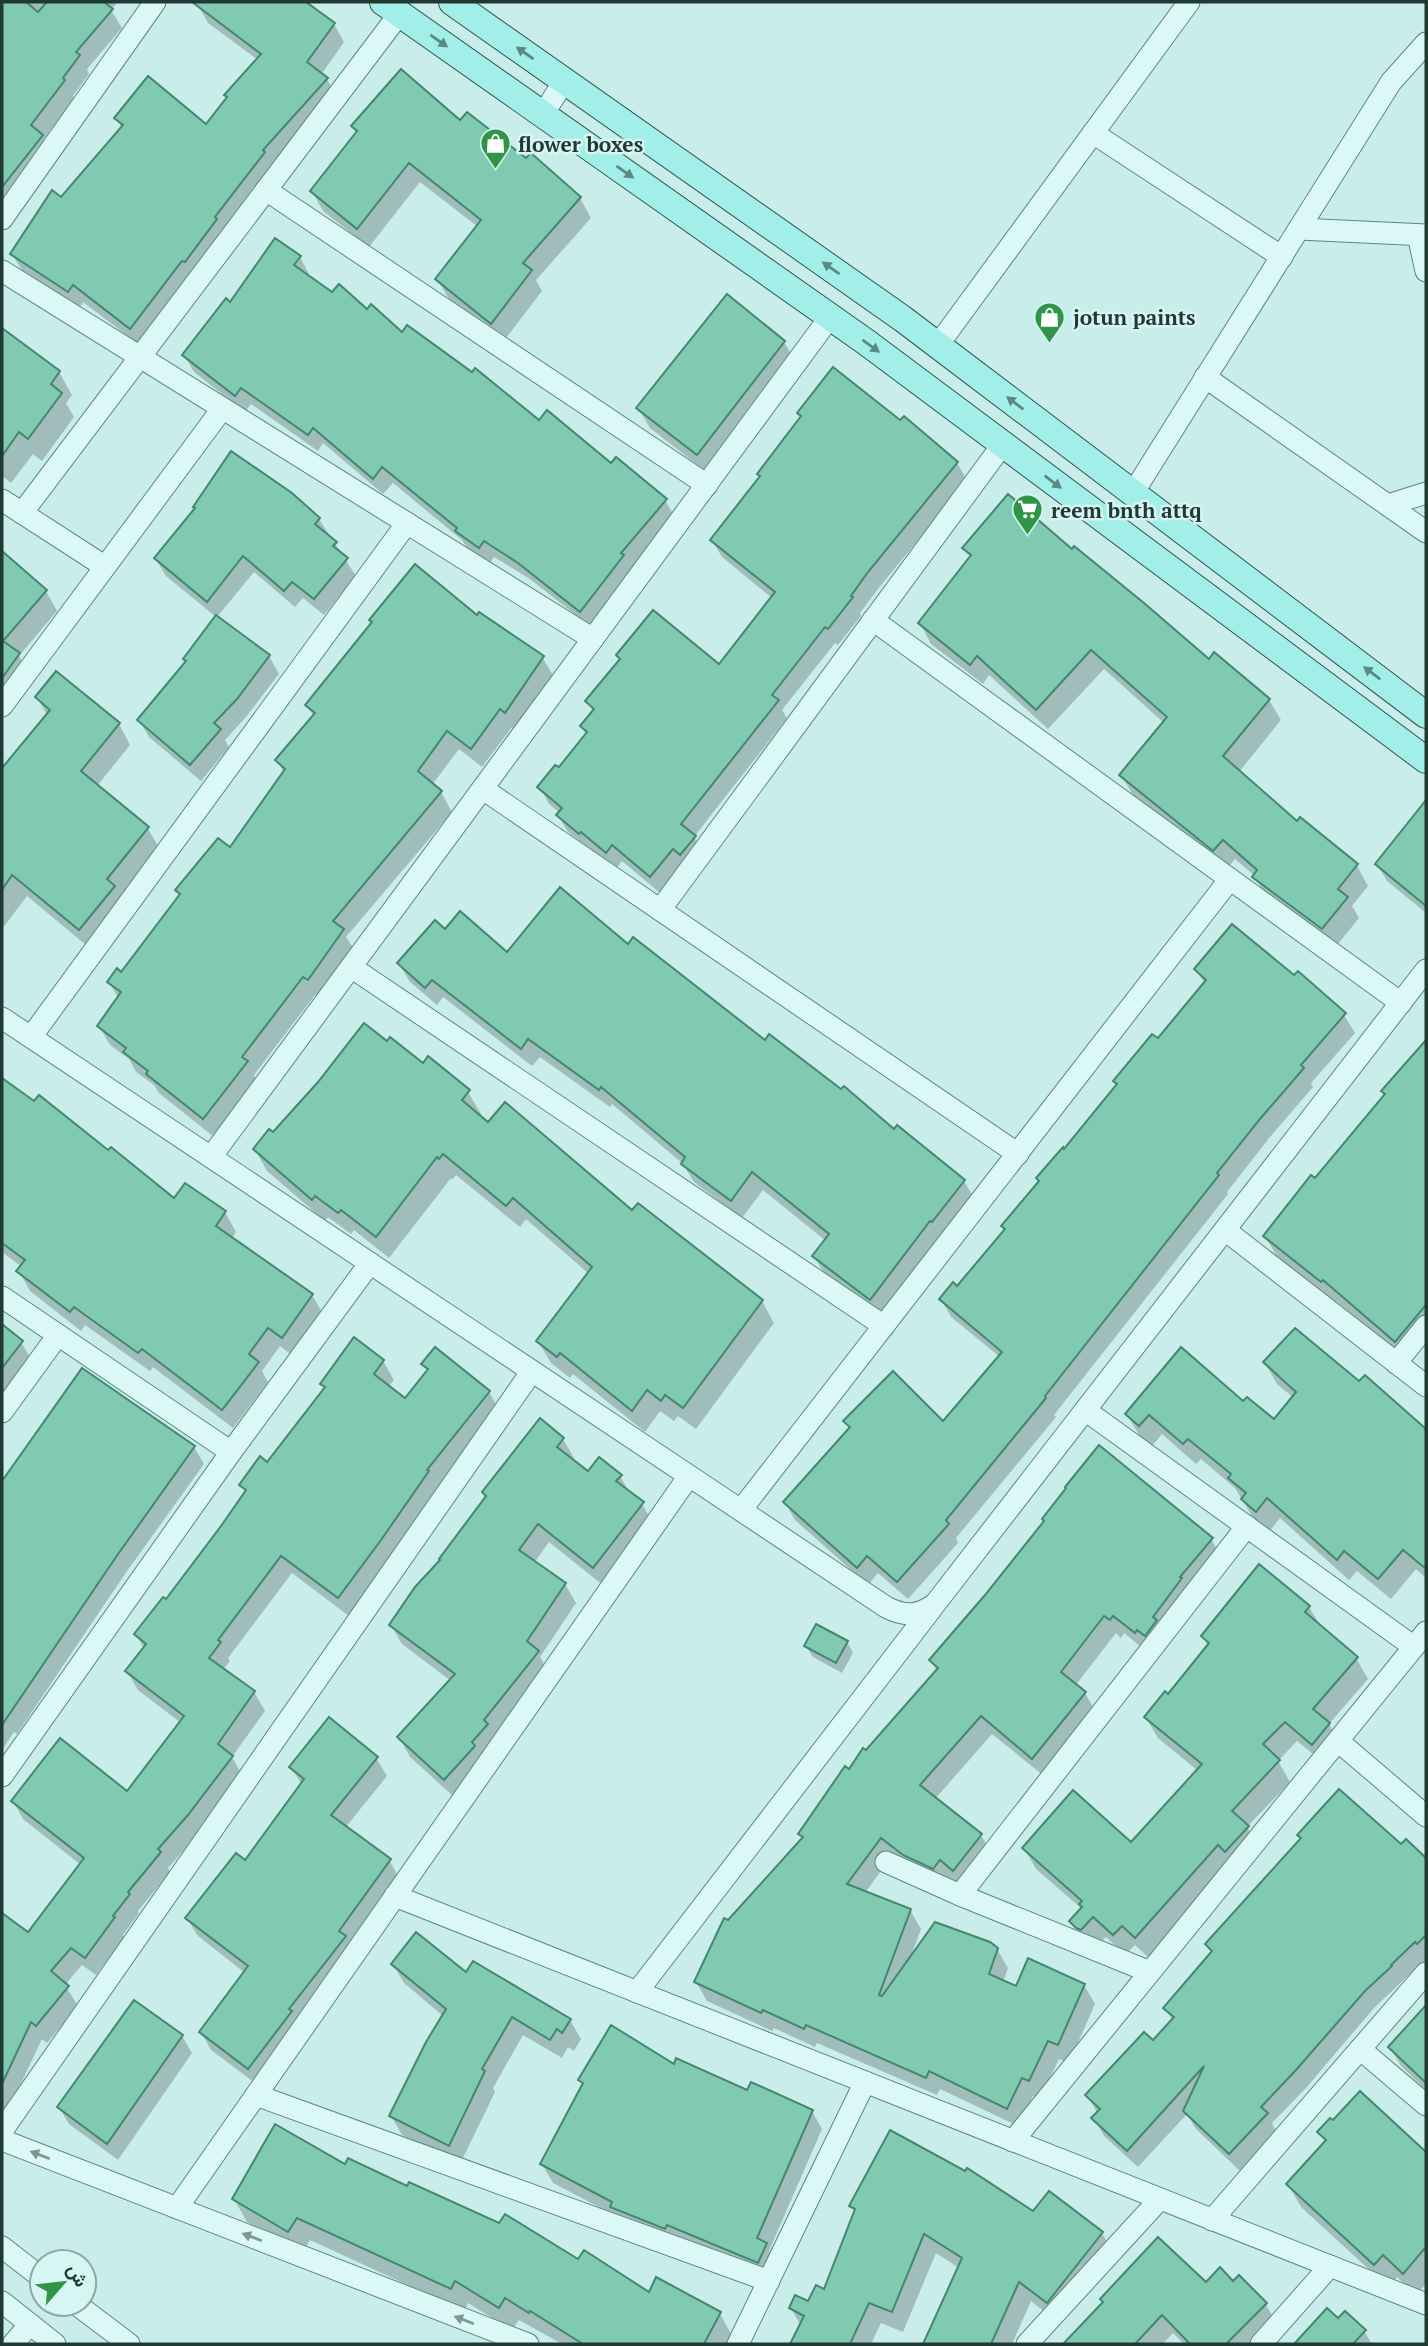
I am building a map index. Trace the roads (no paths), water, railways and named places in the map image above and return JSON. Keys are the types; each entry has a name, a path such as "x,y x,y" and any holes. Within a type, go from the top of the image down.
{"main road":[{"path":"452,2 939,345 1426,715"},
{"path":"392,8 831,317 1426,760"}],"street":[{"path":"2,219 155,2"},
{"path":"939,345 1189,2"},
{"path":"22,513 266,191 392,8"},
{"path":"1133,493 1391,82 1426,43"},
{"path":"543,114 565,80"},
{"path":"1093,133 1282,257"},
{"path":"266,191 707,485"},
{"path":"1299,229 1422,235 1426,271"},
{"path":"2,271 593,639"},
{"path":"211,1157 831,317"},
{"path":"1205,377 1426,532"},
{"path":"2,706 222,409"},
{"path":"660,910 1003,444"},
{"path":"1388,505 1426,493"},
{"path":"2,500 104,566"},
{"path":"31,1037 407,523"},
{"path":"873,620 1401,1003"},
{"path":"482,789 1018,1154"},
{"path":"741,1510 1230,878"},
{"path":"351,967 884,1326"},
{"path":"637,1992 1426,970"},
{"path":"2,1018 886,1608 899,1614 911,1615 924,1612 935,1604"},
{"path":"1225,1230 1426,1386"},
{"path":"2,1776 231,1452 370,1263"},
{"path":"2,1297 231,1452"},
{"path":"1396,1363 1426,1326"},
{"path":"2,1412 58,1335"},
{"path":"2,2131 532,1371"},
{"path":"1013,2141 1420,1640 1247,1526 1085,1410"},
{"path":"177,2208 689,1476"},
{"path":"960,1895 1247,1526"},
{"path":"1338,1741 1426,1816"},
{"path":"886,1862 1150,1972"},
{"path":"395,1896 1426,2304"},
{"path":"1212,2220 1426,1973"},
{"path":"1360,2049 1426,2105"},
{"path":"738,2344 865,2082"},
{"path":"256,2095 769,2281"},
{"path":"2,2140 528,2344"},
{"path":"1027,2344 1160,2199"},
{"path":"2,2247 28,2267"},
{"path":"1261,2344 1330,2266"},
{"path":"2,2302 55,2344"},
{"path":"95,2318 129,2344"},
{"path":"13,2344 30,2323"}],"place":[{"name":"flower boxes","path":"495,171"},
{"name":"jotun paints","path":"1050,344"},
{"name":"reem bnth attq","path":"1028,537"}]}
